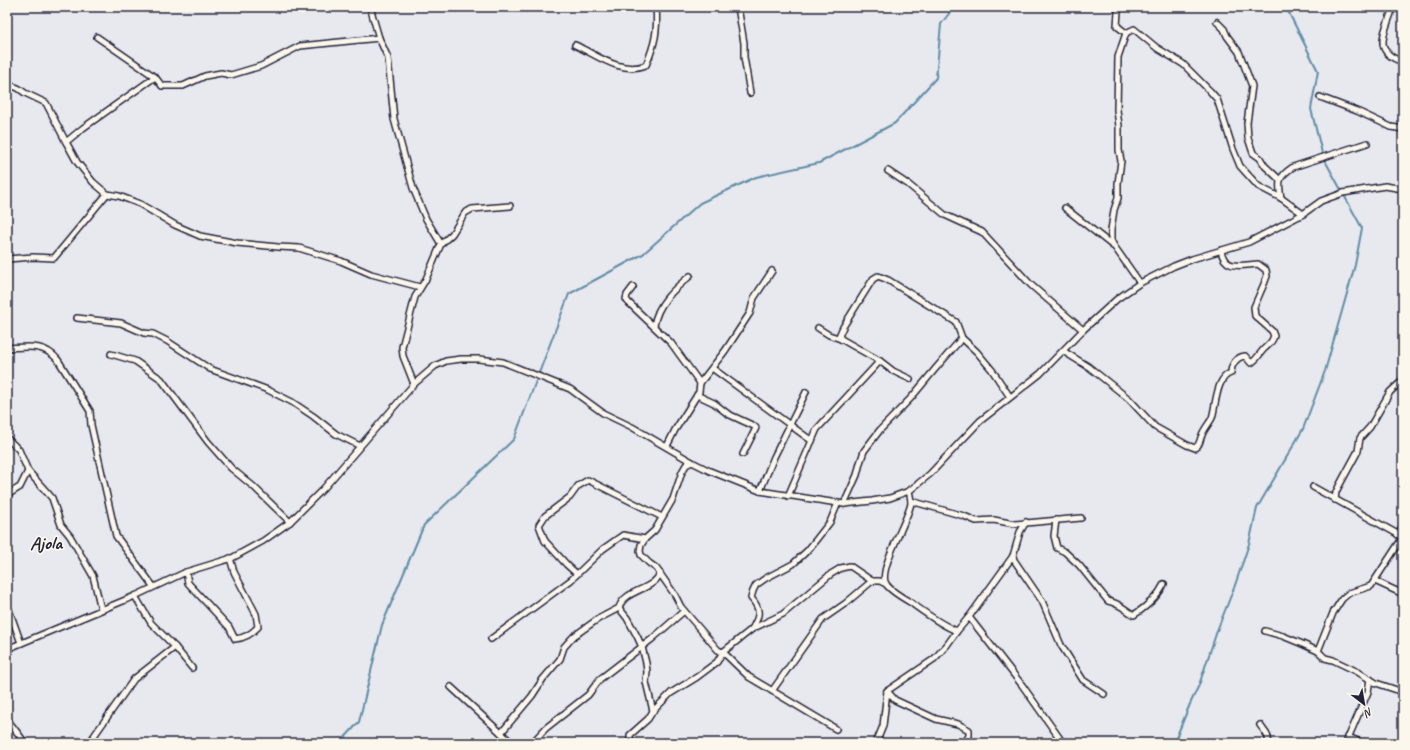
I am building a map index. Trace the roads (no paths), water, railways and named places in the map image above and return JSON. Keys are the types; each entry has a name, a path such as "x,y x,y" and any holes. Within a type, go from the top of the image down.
{"street":[{"path":"370,7 379,38 388,58 394,119 413,188 426,219 441,244"},
{"path":"575,46 612,64 638,68 646,65 654,45 658,22 656,7"},
{"path":"738,7 750,93"},
{"path":"1120,7 1117,26 1126,33"},
{"path":"1392,7 1382,40 1383,48 1386,54 1403,62"},
{"path":"1217,22 1224,29 1227,36 1239,52 1252,86 1247,123 1248,138 1253,153 1280,180"},
{"path":"1140,283 1111,240 1114,210 1118,198 1118,183 1121,161 1117,110 1118,57 1126,33 1134,29 1157,48 1183,64 1217,99 1240,166 1258,186 1281,198 1303,214"},
{"path":"97,37 154,77 162,86 183,86 205,76 220,73 231,76 261,66 300,46 379,38"},
{"path":"66,142 154,77"},
{"path":"7,84 18,88 46,103 78,162 93,182 107,194 119,196 140,204 176,225 200,236 237,243 299,248 341,261 371,274 420,287"},
{"path":"1320,97 1357,111 1391,127 1403,129"},
{"path":"1281,198 1278,185 1284,173 1293,167 1367,143"},
{"path":"888,171 945,215 982,232 1031,285 1083,330"},
{"path":"7,649 135,596 153,586 186,572 230,558 263,541 290,522 324,488 414,384 435,366 446,361 479,359 503,362 570,389 603,413 667,446 692,462 710,471 760,491 844,504 872,502 890,498 909,491 930,474 980,421 1040,374 1083,330 1117,299 1140,283 1186,261 1249,242 1303,214 1321,202 1343,193 1385,186 1403,189"},
{"path":"7,259 33,257 54,258 107,194"},
{"path":"414,384 402,356 402,347 415,297 426,279 441,244 452,234 465,213 472,209 510,206"},
{"path":"1065,208 1114,246"},
{"path":"1063,351 1089,367 1129,399 1156,427 1195,448 1201,442 1201,436 1212,419 1220,383 1224,377 1231,373 1235,361 1241,356 1245,356 1250,363 1256,360 1265,348 1270,345 1274,336 1272,331 1255,316 1254,307 1267,276 1266,270 1258,264 1231,265 1225,262 1222,257 1221,250"},
{"path":"667,446 675,430 699,392 700,383 725,351 750,313 754,298 772,271"},
{"path":"654,326 658,311 673,290 690,276"},
{"path":"841,339 839,336 843,327 873,279 878,276 888,280 956,322 962,338 977,352 992,370 1010,397"},
{"path":"633,287 626,299 671,343 700,383"},
{"path":"77,318 121,323 144,333 153,334 167,341 210,369 262,388 292,402 336,434 360,446"},
{"path":"818,328 829,335 841,339 880,361 893,371 910,379"},
{"path":"844,504 858,475 864,451 880,430 911,398 962,338"},
{"path":"7,348 44,348 53,353 90,411 91,425 116,536 153,586"},
{"path":"111,354 135,361 162,379 208,442 226,463 254,487 290,522"},
{"path":"788,496 817,429 880,361"},
{"path":"712,368 812,441"},
{"path":"1335,500 1336,492 1358,451 1360,438 1370,427 1390,392 1403,380"},
{"path":"760,491 774,457 806,392"},
{"path":"697,395 714,403 728,414 756,428 743,454"},
{"path":"7,438 19,450 28,471 52,498 61,525 70,536 93,576 101,609"},
{"path":"692,462 686,465 682,472 673,499 655,530 641,545 641,556 649,564 656,568 684,611 718,650 723,652 749,677 836,729"},
{"path":"7,495 20,487 28,471"},
{"path":"577,574 545,541 540,525 545,516 570,496 578,486 588,480 662,517"},
{"path":"1313,487 1401,536"},
{"path":"886,584 884,577 893,546 909,512 911,501 909,491"},
{"path":"911,501 964,516 976,521 994,520 1016,524 1081,518"},
{"path":"752,629 758,617 757,605 751,598 756,585 793,564 808,550 830,522 838,503"},
{"path":"1056,520 1054,536 1057,548 1065,552 1079,565 1108,601 1116,602 1125,610 1134,615 1146,607 1160,592 1164,584"},
{"path":"876,743 883,726 887,691 934,659 947,645 1013,556 1020,532 1026,522"},
{"path":"1318,651 1333,613 1342,599 1349,593 1371,586 1401,536 1403,525"},
{"path":"491,639 577,574 603,549 623,535 645,539"},
{"path":"1013,556 1014,560 1042,601 1061,645 1083,680 1104,694"},
{"path":"186,572 188,583 229,627 235,640 243,638 251,634 258,627 256,614 234,572 230,558"},
{"path":"632,743 630,734 648,718 671,693 697,677 717,662 723,652 752,629 783,614 831,574 841,568 850,566 872,581 880,581 886,584 918,608 957,631"},
{"path":"502,733 560,659 564,647 574,636 598,619 619,608 620,604 629,596 656,581 660,573"},
{"path":"772,691 823,619 850,600 872,581"},
{"path":"1375,581 1403,594"},
{"path":"135,596 151,623 175,647 192,668"},
{"path":"7,604 21,643"},
{"path":"619,608 627,618 642,647 646,663 646,682 652,712"},
{"path":"532,743 546,728 588,695 600,679 652,639 684,611"},
{"path":"969,617 1022,684 1063,743"},
{"path":"1265,631 1283,636 1318,651 1325,658 1333,660 1376,683 1403,692"},
{"path":"89,743 134,679 175,647"},
{"path":"1346,743 1368,692 1370,679"},
{"path":"451,687 512,743"},
{"path":"887,691 895,700 936,719 958,724 969,730 969,736 964,743"},
{"path":"7,719 25,743"},
{"path":"1260,725 1266,733 1269,740 1268,743"},
{"path":"1348,737 1363,743"}],"waterway":[{"path":"340,743 359,722 382,625 424,525 514,439 569,294 643,254 700,203 756,177 819,163 895,123 936,78 941,24 954,7"},
{"path":"1174,743 1199,685 1218,628 1234,588 1249,544 1257,508 1303,429 1325,371 1355,265 1362,228 1323,157 1311,109 1318,71 1286,7"}],"district":[{"name":"Ajola","path":"46,542"}]}
